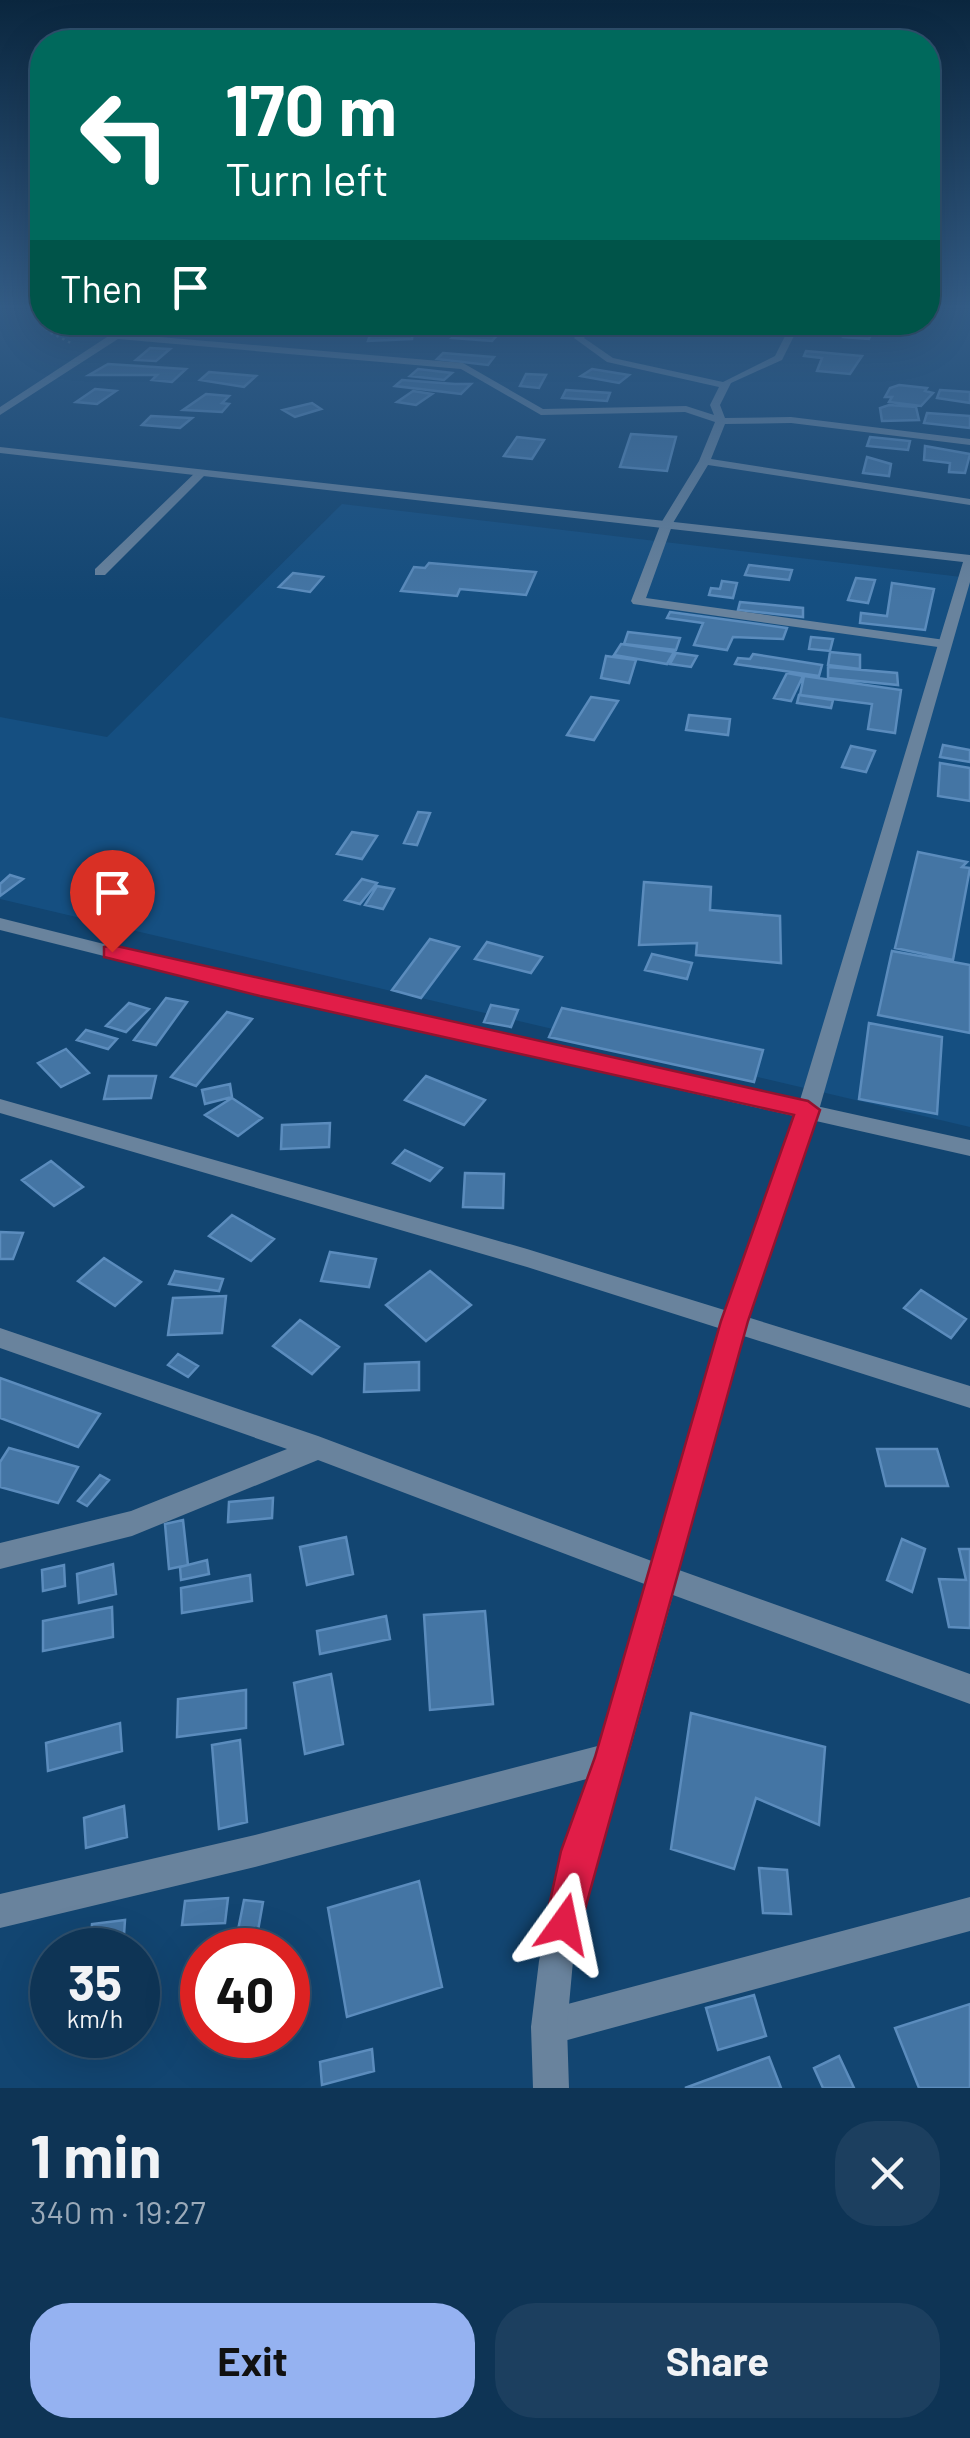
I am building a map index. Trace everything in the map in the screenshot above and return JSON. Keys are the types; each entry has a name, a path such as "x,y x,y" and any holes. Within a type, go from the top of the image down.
{"street":[{"path":"532,406 541,412 686,409 720,421 791,420 970,442"},
{"path":"716,406 720,421 706,462 667,523 638,601 945,644"},
{"path":"0,450 970,559 808,1110 734,1321 612,1757 580,1851 556,1961 548,2027 551,2088"},
{"path":"706,462 970,502"},
{"path":"100,572 202,472"},
{"path":"0,924 260,989 970,1148"},
{"path":"0,1106 734,1321 970,1397"},
{"path":"0,1338 318,1448 970,1689"},
{"path":"0,1556 132,1523 318,1448"},
{"path":"0,1911 255,1850 612,1757"},
{"path":"548,2027 970,1914"}],"shaded area":[{"path":"342,504 970,578 970,1127 0,899 0,717 107,737"}],"building":[{"path":"188,406 227,406 222,412 183,410"},
{"path":"298,406 321,409 295,417 283,410"},
{"path":"916,407 919,420 882,421 880,408"},
{"path":"927,413 970,416 970,428 924,423"},
{"path":"151,416 192,418 180,428 142,425"},
{"path":"631,434 676,437 667,471 620,467"},
{"path":"517,437 544,440 532,459 504,456"},
{"path":"870,437 910,441 908,450 867,446"},
{"path":"925,446 970,454 965,473 949,472 950,463 924,460"},
{"path":"867,457 891,464 889,476 863,473"},
{"path":"429,563 536,572 526,595 460,589 457,596 401,591 414,567 425,568"},
{"path":"749,565 792,570 789,580 745,575"},
{"path":"293,573 323,577 310,592 279,587"},
{"path":"856,578 875,580 868,603 848,600"},
{"path":"722,581 737,583 733,598 709,595 711,588 720,589"},
{"path":"892,583 934,589 925,630 860,623 861,613 887,616"},
{"path":"740,602 803,608 803,617 738,610"},
{"path":"670,612 787,628 783,639 733,637 727,650 694,645 703,623 667,618"},
{"path":"628,632 680,638 676,650 624,644"},
{"path":"811,637 833,639 830,651 809,649"},
{"path":"621,644 674,652 667,664 614,655"},
{"path":"830,652 860,655 860,669 828,665"},
{"path":"676,653 697,656 691,667 670,664"},
{"path":"753,654 822,665 819,676 735,664 738,658 750,659"},
{"path":"606,656 636,660 629,683 601,678"},
{"path":"828,667 897,673 898,685 828,678"},
{"path":"787,673 803,676 791,701 774,698"},
{"path":"804,676 901,690 895,733 868,729 872,704 800,695"},
{"path":"799,695 833,700 831,708 797,703"},
{"path":"591,697 618,701 594,740 567,735"},
{"path":"689,715 730,719 728,735 686,730"},
{"path":"943,745 970,750 970,762 940,757"},
{"path":"851,746 875,751 866,772 842,767"},
{"path":"940,763 970,768 970,801 938,796"},
{"path":"418,812 430,813 417,845 404,843"},
{"path":"352,832 377,836 362,859 337,854"},
{"path":"918,852 967,862 962,867 970,868 953,960 895,948"},
{"path":"10,875 23,879 0,896 0,884"},
{"path":"362,879 377,883 360,904 345,900"},
{"path":"644,882 711,887 710,910 780,916 781,963 696,955 697,943 639,945"},
{"path":"377,886 394,889 383,909 365,905"},
{"path":"430,939 459,947 421,998 392,990"},
{"path":"487,942 542,957 531,973 475,959"},
{"path":"892,951 970,965 970,1033 878,1015"},
{"path":"652,954 692,963 687,979 645,970"},
{"path":"166,998 187,1002 156,1045 134,1040"},
{"path":"129,1003 149,1009 126,1032 106,1026"},
{"path":"491,1005 518,1010 511,1027 484,1022"},
{"path":"562,1008 763,1050 754,1082 549,1037"},
{"path":"227,1012 252,1019 196,1086 171,1077"},
{"path":"869,1023 942,1037 937,1114 859,1099"},
{"path":"86,1030 117,1039 108,1049 77,1040"},
{"path":"66,1049 89,1073 61,1087 38,1063"},
{"path":"109,1076 156,1076 151,1098 104,1099"},
{"path":"426,1076 485,1100 464,1125 405,1100"},
{"path":"230,1084 232,1097 205,1104 202,1090"},
{"path":"232,1098 262,1118 238,1136 205,1115"},
{"path":"330,1123 329,1147 281,1149 282,1125"},
{"path":"405,1150 442,1168 430,1181 393,1163"},
{"path":"51,1161 83,1187 54,1206 22,1180"},
{"path":"465,1173 504,1174 503,1208 463,1207"},
{"path":"232,1215 274,1239 251,1261 209,1236"},
{"path":"0,1232 23,1233 13,1259 0,1259"},
{"path":"330,1252 376,1259 369,1287 321,1281"},
{"path":"104,1258 141,1282 115,1306 78,1281"},
{"path":"175,1271 223,1279 219,1291 169,1284"},
{"path":"430,1271 471,1305 426,1341 386,1305"},
{"path":"921,1290 966,1319 951,1338 904,1308"},
{"path":"226,1296 222,1333 168,1335 173,1298"},
{"path":"300,1320 339,1347 312,1374 273,1346"},
{"path":"178,1354 198,1366 188,1377 168,1365"},
{"path":"419,1362 419,1390 364,1392 365,1364"},
{"path":"0,1378 100,1414 78,1447 0,1418"},
{"path":"9,1448 78,1467 58,1503 0,1487 0,1462"},
{"path":"877,1449 937,1449 948,1486 886,1486"},
{"path":"100,1475 109,1480 87,1506 78,1501"},
{"path":"273,1498 272,1518 228,1522 229,1502"},
{"path":"183,1520 188,1565 169,1569 165,1524"},
{"path":"346,1537 353,1574 307,1585 300,1547"},
{"path":"902,1539 925,1549 912,1592 887,1580"},
{"path":"959,1549 970,1549 970,1628 949,1627 939,1579 966,1580"},
{"path":"207,1560 209,1574 181,1580 180,1567"},
{"path":"113,1564 116,1594 79,1603 77,1574"},
{"path":"64,1565 65,1586 43,1591 42,1570"},
{"path":"250,1575 252,1601 182,1613 181,1588"},
{"path":"112,1607 113,1637 43,1651 43,1621"},
{"path":"485,1611 493,1704 430,1710 424,1615"},
{"path":"386,1616 390,1639 320,1654 317,1631"},
{"path":"331,1674 343,1744 305,1754 294,1683"},
{"path":"246,1690 246,1728 177,1737 178,1699"},
{"path":"691,1713 825,1747 819,1825 756,1798 734,1869 671,1849"},
{"path":"120,1723 122,1751 48,1771 46,1743"},
{"path":"240,1740 247,1822 219,1829 212,1745"},
{"path":"124,1806 127,1837 86,1848 84,1818"},
{"path":"759,1868 787,1870 791,1914 763,1913"},
{"path":"419,1881 442,1987 347,2017 328,1908"},
{"path":"228,1898 225,1923 182,1925 185,1901"},
{"path":"244,1900 263,1902 258,1928 238,1928"},
{"path":"125,1920 124,1928 92,1928 92,1924"},
{"path":"754,1995 766,2036 718,2050 706,2008"},
{"path":"970,2004 970,2088 919,2088 895,2028"},
{"path":"372,2049 374,2071 322,2085 320,2062"},
{"path":"839,2056 854,2088 823,2088 814,2068"},
{"path":"769,2057 781,2088 685,2088"}],"route":[{"path":"112,952 260,989 808,1110 734,1321 612,1757 580,1851 564,1924"}]}
